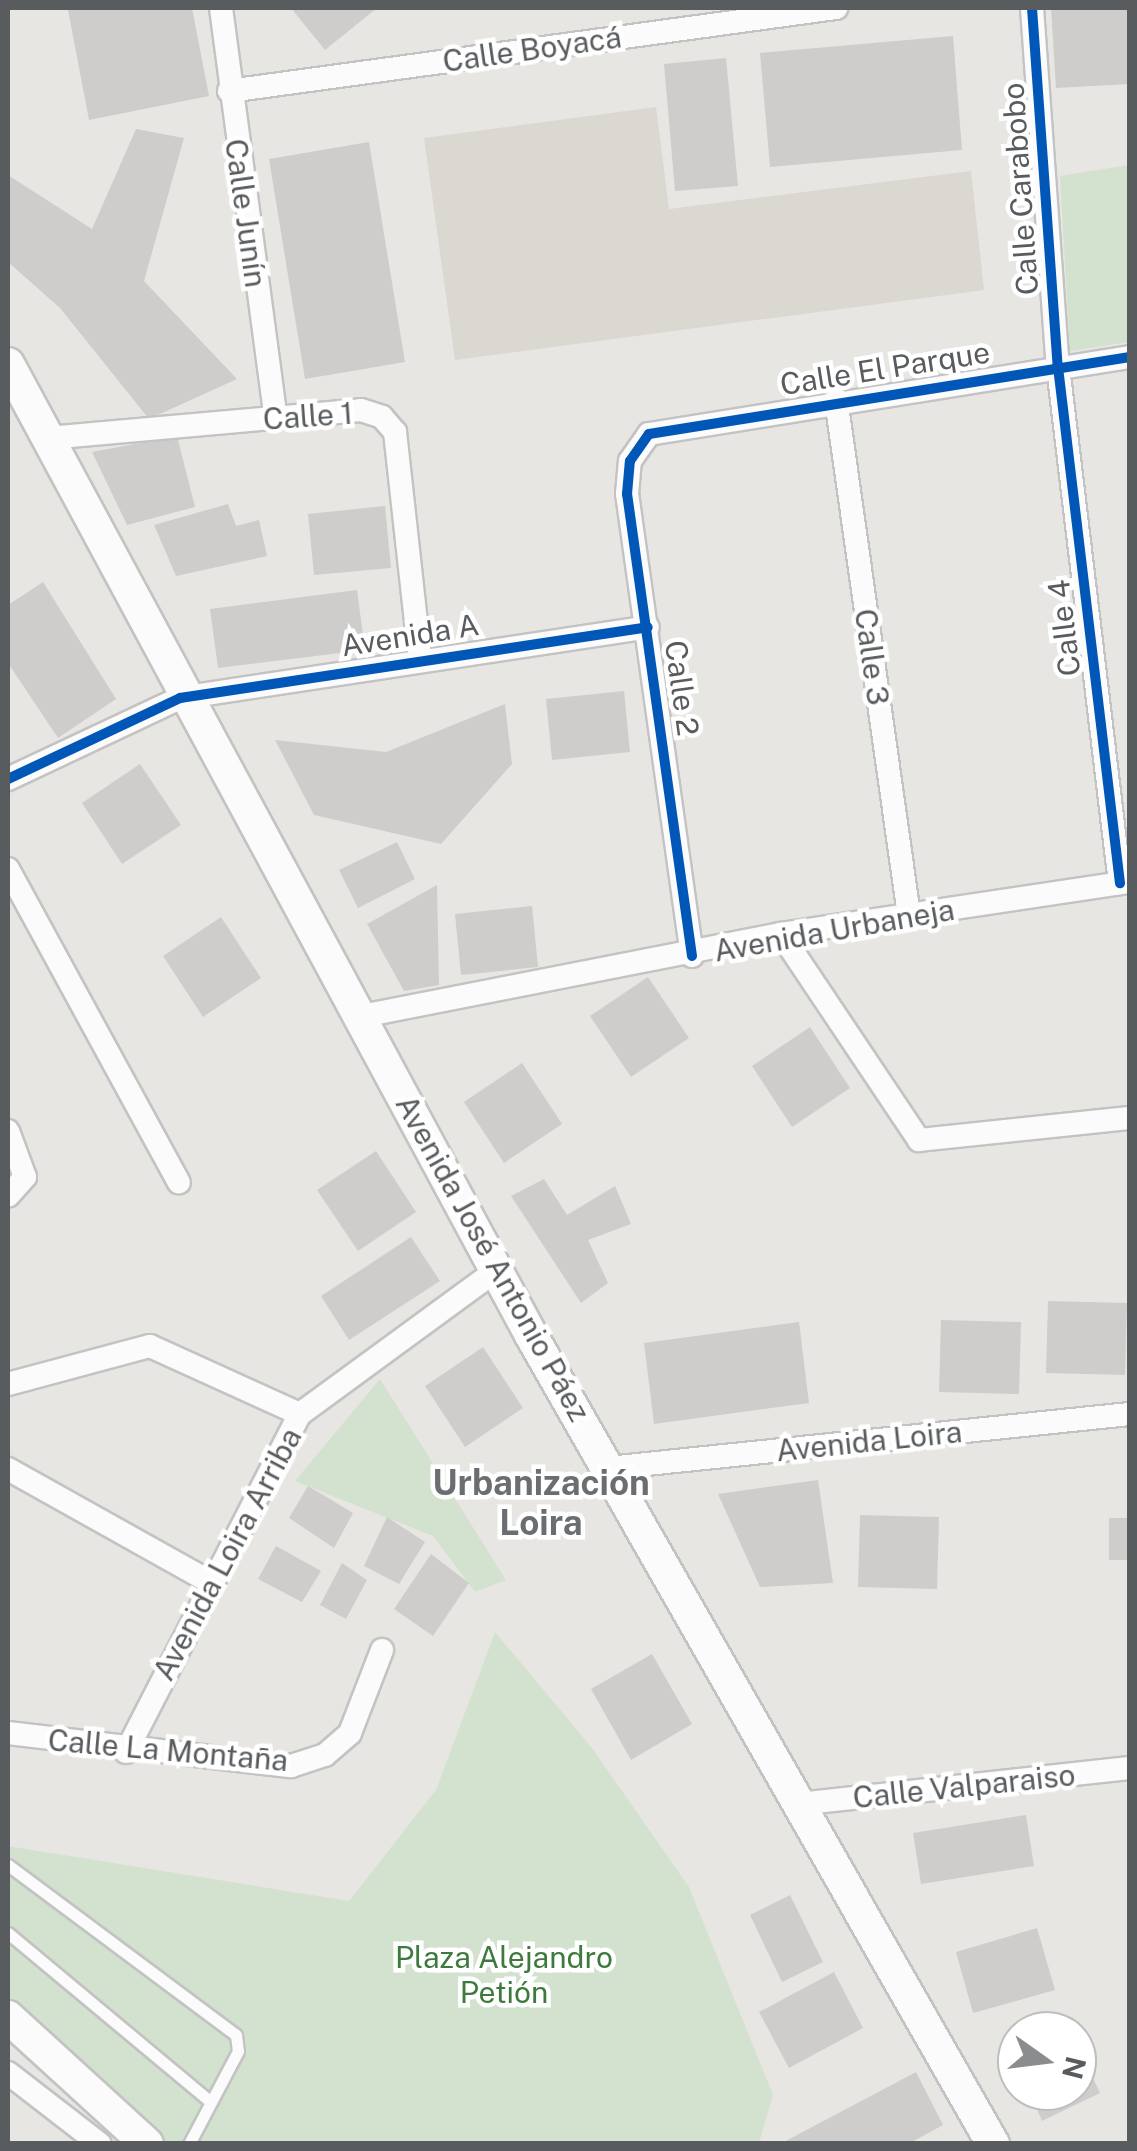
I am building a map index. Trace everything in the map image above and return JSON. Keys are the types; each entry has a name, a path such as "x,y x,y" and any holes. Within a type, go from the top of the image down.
{"main road":[{"name":"Avenida José Antonio Páez","path":"8,364 180,698 362,1016 496,1270 992,2144"},
{"path":"8,2018 147,2144"}],"street":[{"name":"Calle Junín","path":"220,8 276,418"},
{"name":"Calle Boyacá","path":"229,91 836,8"},
{"name":"Calle Carabobo","path":"1032,8 1058,367"},
{"name":"Calle El Parque","path":"649,434 836,399 1130,357"},
{"name":"Calle 4","path":"1058,367 1125,883"},
{"name":"Calle 3","path":"836,399 909,914"},
{"name":"Calle 1","path":"48,438 361,410 395,432 420,657"},
{"name":"Calle 2","path":"649,434 630,461 627,494 692,956"},
{"name":"Avenida A","path":"8,779 180,698 420,657 648,627"},
{"path":"8,869 179,1182"},
{"name":"Avenida Urbaneja","path":"362,1016 692,956 781,934 1125,883"},
{"path":"781,934 919,1140 1130,1118"},
{"path":"8,1130 24,1177 8,1196"},
{"name":"Avenida Loira Arriba","path":"126,1752 208,1580 300,1414 496,1270"},
{"path":"8,1384 150,1346 300,1414"},
{"name":"Avenida Loira","path":"608,1468 1130,1414"},
{"path":"8,1469 208,1580"},
{"name":"Calle La Montaña","path":"8,1733 126,1752 291,1766 325,1755 350,1733 382,1650"},
{"name":"Calle Valparaiso","path":"798,1804 1130,1768"},
{"path":"8,2073 100,2144"}],"lane":[{"path":"8,1865 236,2035 238,2051 189,2144"},
{"path":"8,1932 211,2102"}],"shaded area":[{"path":"656,107 669,209 971,171 984,290 455,360 424,138"}],"green space":[{"path":"1129,165 1129,342 1070,351 1060,176"},
{"path":"380,1379 506,1580 475,1592 433,1536 295,1481"},
{"name":"Plaza Alejandro Petión","path":"495,1632 592,1748 689,1887 773,2095 759,2143 150,2143 8,2017 8,1846 349,1901 436,1790"}],"building":[{"path":"192,8 209,96 89,120 68,10"},
{"path":"291,8 377,8 325,50"},
{"path":"1051,8 1130,8 1130,84 1056,88"},
{"path":"953,36 962,150 770,167 760,53"},
{"path":"726,58 738,186 675,191 664,64"},
{"path":"136,129 184,138 144,281 237,379 149,419 60,308 8,262 8,175 92,229"},
{"path":"369,142 405,362 305,379 269,159"},
{"path":"177,436 195,507 127,525 92,452"},
{"path":"228,504 236,526 259,520 267,556 176,576 154,525"},
{"path":"385,506 391,568 314,575 308,514"},
{"path":"43,582 116,699 58,738 8,663 8,605"},
{"path":"357,590 365,650 218,668 210,609"},
{"path":"624,691 630,752 552,760 546,699"},
{"path":"505,704 512,764 441,844 314,815 275,740 386,752"},
{"path":"140,764 181,825 122,864 82,803"},
{"path":"397,842 415,879 358,908 339,870"},
{"path":"437,885 439,985 404,991 367,924"},
{"path":"532,906 538,967 461,975 455,914"},
{"path":"221,917 261,978 203,1017 163,956"},
{"path":"648,977 689,1038 631,1077 590,1016"},
{"path":"810,1027 850,1088 792,1127 752,1066"},
{"path":"522,1063 562,1124 504,1163 464,1102"},
{"path":"376,1151 416,1212 358,1251 317,1190"},
{"path":"544,1179 567,1215 615,1186 631,1224 588,1240 608,1283 581,1303 511,1196"},
{"path":"411,1237 440,1281 349,1340 321,1296"},
{"path":"1048,1301 1127,1303 1125,1375 1046,1373"},
{"path":"941,1320 1021,1322 1019,1394 939,1392"},
{"path":"799,1322 809,1403 654,1424 644,1343"},
{"path":"483,1347 523,1408 465,1447 425,1386"},
{"path":"818,1480 833,1583 760,1587 718,1494"},
{"path":"308,1486 353,1513 334,1548 289,1518"},
{"path":"860,1515 939,1517 937,1589 858,1587"},
{"path":"387,1517 425,1542 399,1584 364,1566"},
{"path":"1109,1518 1130,1518 1130,1560 1109,1560"},
{"path":"276,1546 321,1571 302,1602 258,1579"},
{"path":"431,1554 469,1583 433,1636 394,1609"},
{"path":"342,1563 367,1580 346,1619 320,1605"},
{"path":"652,1654 692,1724 631,1760 591,1689"},
{"path":"1026,1815 1034,1866 921,1884 913,1833"},
{"path":"790,1895 823,1962 782,1982 750,1915"},
{"path":"1037,1928 1055,1990 973,2013 956,1952"},
{"path":"834,1972 863,2028 789,2068 759,2012"},
{"path":"916,2072 943,2125 908,2144 780,2144"},
{"path":"1038,2111 1063,2111 1042,2121"}],"cycle path":[{"path":"1032,8 1058,367 1120,883"},
{"path":"692,956 627,494 630,461 649,434 1130,357"},
{"path":"8,779 180,698 648,627"}],"district":[{"name":"Urbanización Loira","path":"541,1503"}]}
